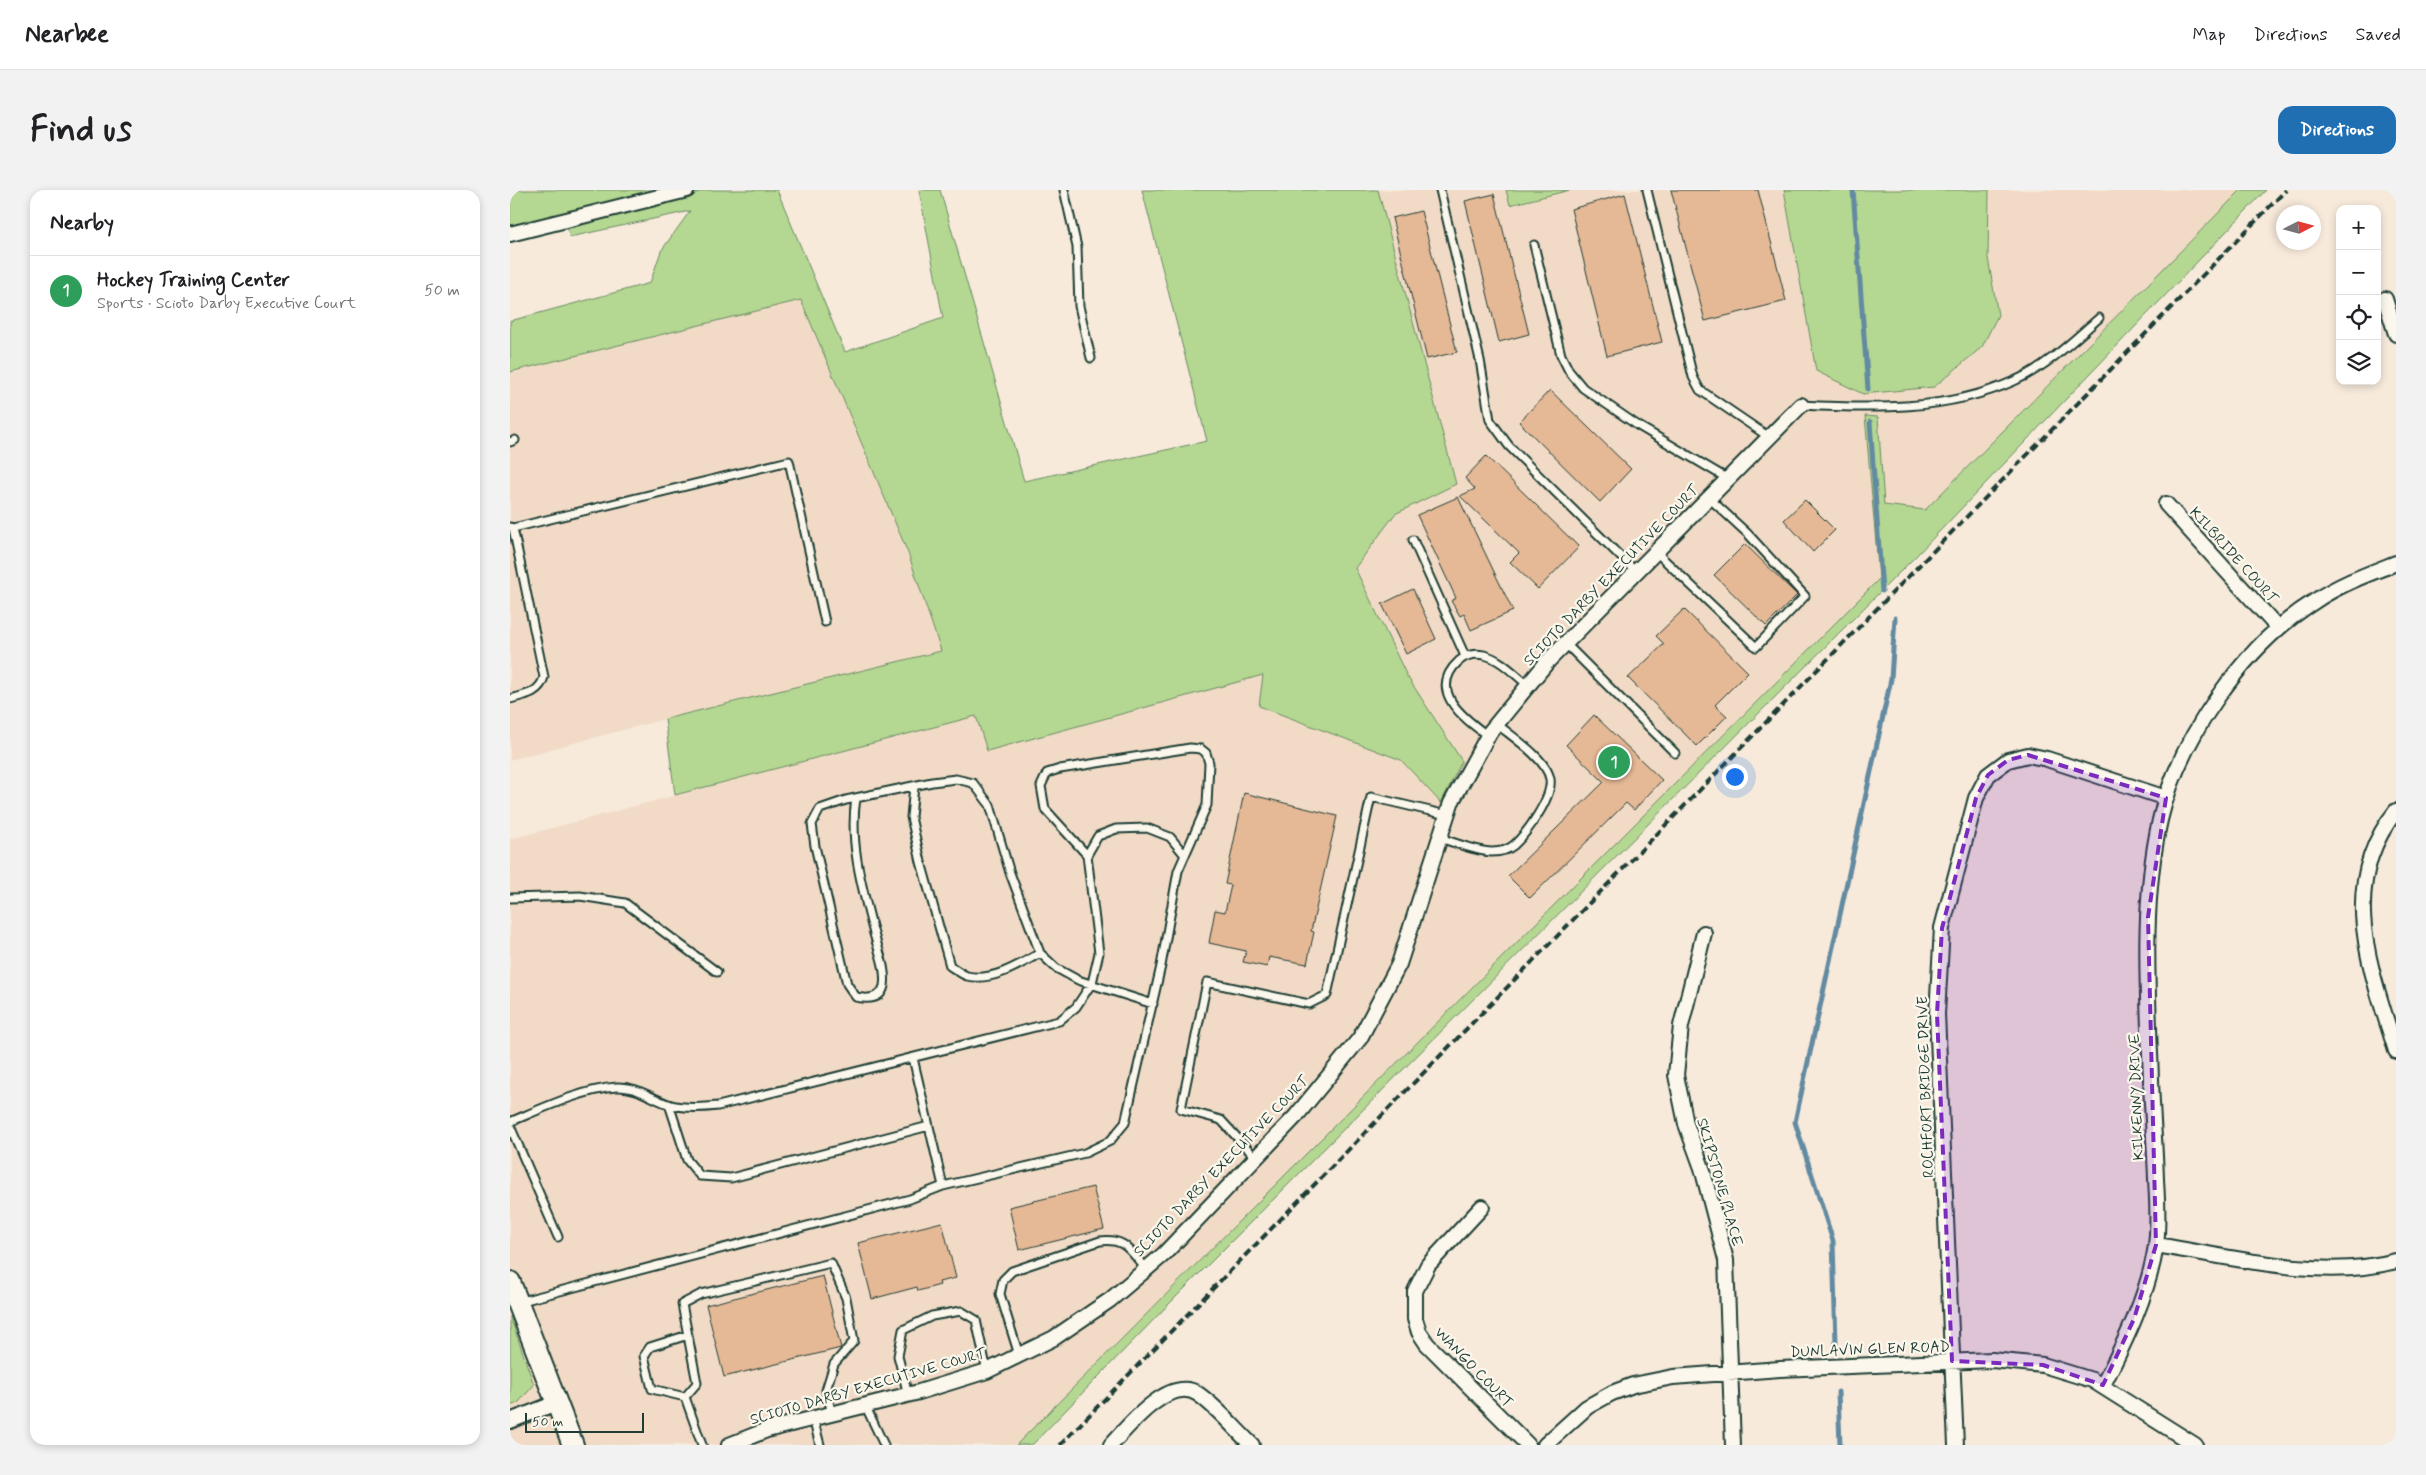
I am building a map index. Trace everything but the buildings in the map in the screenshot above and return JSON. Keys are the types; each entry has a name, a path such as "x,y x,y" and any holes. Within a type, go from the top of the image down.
{"main road":[{"path":"510,1282 573,1445"}],"street":[{"path":"510,234 687,190"},
{"path":"2385,298 2396,334"},
{"name":"SCIOTO DARBY EXECUTIVE COURT","path":"729,1445 767,1430 908,1395 987,1371 1054,1338 1110,1300 1164,1254 1296,1116 1360,1038 1399,964 1451,803 1496,724 1565,643 1801,405"},
{"name":"KILBRIDE COURT","path":"2166,504 2278,628"},
{"name":"KILKENNY DRIVE","path":"2103,1386 2134,1319 2156,1245 2158,1216 2151,1081 2148,917 2153,866 2166,798 2175,774 2198,728 2227,686 2278,628 2314,601 2347,583 2396,563"},
{"name":"ROCHFORT BRIDGE DRIVE","path":"1956,1445 1937,1014 1942,928 1976,798 1988,775 2008,760 2028,756 2048,759 2166,798"},
{"path":"2396,811 2379,836 2369,858 2362,886 2363,926 2370,965 2396,1050"},
{"name":"SKIPSTONE PLACE","path":"1704,933 1681,1026 1676,1075 1686,1124 1702,1168 1726,1260 1733,1445"},
{"name":"WANGO COURT","path":"1482,1207 1428,1265 1422,1274 1415,1291 1414,1319 1426,1344 1528,1445"},
{"path":"2156,1245 2309,1267 2359,1268 2396,1262"},
{"name":"DUNLAVIN GLEN ROAD","path":"1545,1445 1587,1407 1612,1393 1633,1385 1673,1377 1730,1372 1952,1361 2011,1361 2043,1364 2068,1371 2103,1386 2195,1445"},
{"path":"1111,1445 1157,1400 1169,1392 1183,1389 1197,1393 1252,1445"},
{"path":"510,1421 556,1403"}],"lane":[{"path":"1064,190 1077,247 1079,306 1091,358"},
{"path":"1440,190 1480,360 1490,420 1509,446 1636,572"},
{"path":"1647,190 1693,377 1700,390 1769,437"},
{"path":"1534,244 1562,355 1569,371 1583,388 1637,425 1728,479"},
{"path":"1801,405 1839,407 1918,406 1971,397 2016,381 2060,353 2099,318"},
{"path":"510,699 536,690 542,685 544,677 511,527 788,461 825,622"},
{"path":"1656,552 1756,647 1805,596 1748,534 1709,498"},
{"path":"1413,540 1465,656"},
{"path":"1565,643 1675,753"},
{"path":"1488,736 1460,715 1450,700 1446,686 1447,679 1455,665 1465,656 1482,654 1496,659 1528,685"},
{"path":"1440,838 1493,852 1504,850 1513,845 1540,812 1548,792 1550,778 1544,765 1522,744 1496,724"},
{"path":"518,1302 910,1199 943,1186 1085,1153 1110,1141 1126,1123 1153,1004 1178,871 1207,805 1209,763 1206,753 1201,749 1190,748 1060,769 1047,773 1041,786 1045,809 1088,855"},
{"path":"856,798 853,842 863,891 884,970 884,987 878,995 868,1000 856,997 847,984 815,846 812,824 820,809 856,798 956,778 973,783 990,805 1010,873 1040,953 1056,968 1078,980 1153,1004"},
{"path":"914,786 911,818 950,966 967,976 988,976 1015,967 1040,953"},
{"path":"1256,1158 1221,1120 1181,1109 1206,982 1308,1004 1327,995 1371,797 1447,815"},
{"path":"510,1122 588,1093 618,1087 640,1091 668,1104 694,1108 718,1106 1059,1021 1076,1007 1092,983 1099,953 1088,855 1098,836 1116,829 1147,828 1170,837 1184,854"},
{"path":"510,898 580,896 625,902 717,972"},
{"path":"914,1058 943,1186"},
{"path":"668,1104 687,1160 700,1176 731,1178 930,1126"},
{"path":"510,1126 558,1237"},
{"path":"1019,1355 1000,1294 1003,1280 1012,1271 1100,1242 1114,1240 1123,1242 1146,1269"},
{"path":"685,1397 696,1383 682,1304 701,1294 831,1263 846,1298 854,1341 834,1364 831,1373 826,1390 832,1414"},
{"path":"908,1395 898,1356 902,1330 932,1316 961,1311 976,1320 987,1371"},
{"path":"685,1397 652,1389 644,1356 650,1347 688,1335"},
{"path":"685,1397 702,1445"},
{"path":"865,1405 884,1445"},
{"path":"813,1418 820,1445"}],"highlighted area":[{"path":"2028,755 2166,798 2148,917 2156,1245 2134,1319 2103,1385 2043,1365 1952,1361 1937,1014 1942,928 1976,798 1988,775 2008,760"}],"shaded area":[{"path":"1378,190 1506,190 1511,205 1570,190 1784,190 1816,370 1837,379 1998,315 1988,258 1989,190 2241,190 1925,511 1884,505 1878,417 1865,416 1879,579 1016,1445 510,1445 510,1406 518,1403 528,1363 510,1316 510,839 976,716 987,751 1263,675 1259,706 1401,760 1441,802 1462,761 1407,676 1355,568 1395,514 1456,483"},
{"path":"801,300 908,553 941,651 665,719 510,760 510,372"}],"green space":[{"path":"510,190 669,190 510,230"},
{"path":"708,190 777,190 845,352 943,318 919,190 940,190 1024,481 1207,441 1142,190 1378,190 1456,484 1395,514 1355,568 1407,676 1462,761 1441,803 1401,760 1259,706 1263,675 987,751 976,716 675,795 665,719 941,651 908,553 801,300 510,372 510,321 650,283 661,251 690,211 570,237 566,225"},
{"path":"1506,190 1570,190 1510,205"},
{"path":"1784,190 1989,190 1988,258 1998,315 1982,347 1934,387 1863,394 1816,371"},
{"path":"2241,190 2266,190 1916,556 1166,1307 1032,1445 1016,1445 1879,579 1865,416 1878,417 1884,505 1925,510"},
{"path":"510,1316 534,1385 518,1403 510,1406"}],"waterway":[{"path":"1853,190 1868,389"},
{"path":"1870,422 1882,591"},
{"path":"1836,1344 1833,1241 1795,1122 1891,679 1895,618"},
{"path":"1838,1392 1840,1445"}],"railway":[{"path":"1060,1445 2286,190"}],"place":[{"name":"Hockey Training Center","path":"1614,762"}]}
